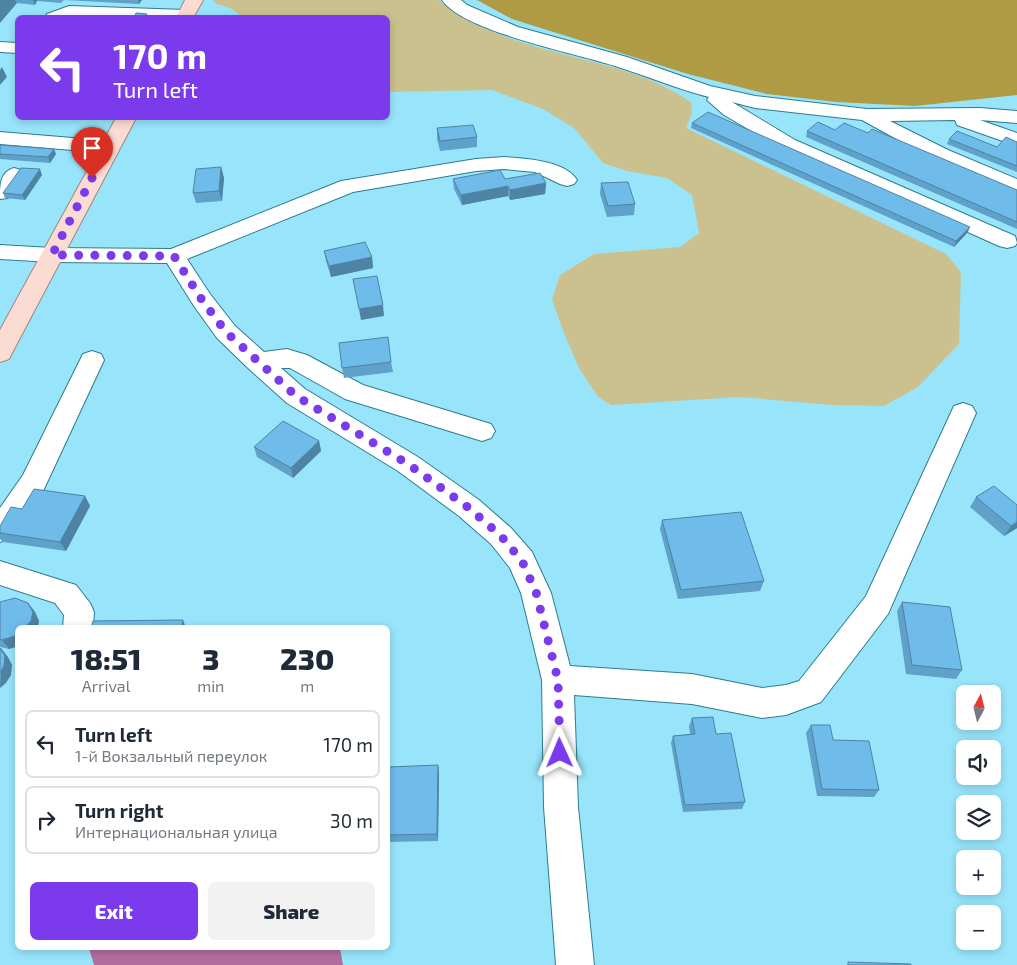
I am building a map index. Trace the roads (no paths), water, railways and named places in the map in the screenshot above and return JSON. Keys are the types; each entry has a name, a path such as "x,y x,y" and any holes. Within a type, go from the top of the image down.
{"main road":[{"path":"0,353 125,120"}],"street":[{"path":"451,0 461,9 512,32 620,61 704,90 755,102 867,115 949,116 980,114 1017,116"},
{"path":"60,15 69,11 188,11"},
{"path":"0,48 15,48"},
{"path":"704,90 731,111 788,144 1007,241"},
{"path":"867,115 899,135 940,156 1017,187"},
{"path":"949,116 1017,140"},
{"path":"0,138 109,147"},
{"path":"0,252 52,255 174,256 286,208 348,186 476,165 504,162 540,166 567,180"},
{"path":"0,193 14,174"},
{"path":"174,256 202,300 226,332 296,396 408,464 469,508 501,536 522,561 536,592 558,680 562,807 574,965"},
{"path":"258,362 287,358 298,361 354,392 482,431"},
{"path":"0,530 34,482 92,360"},
{"path":"558,680 692,689 762,703 786,700 810,692 877,605 963,413"},
{"path":"0,572 65,594 79,612 78,625"}]}
